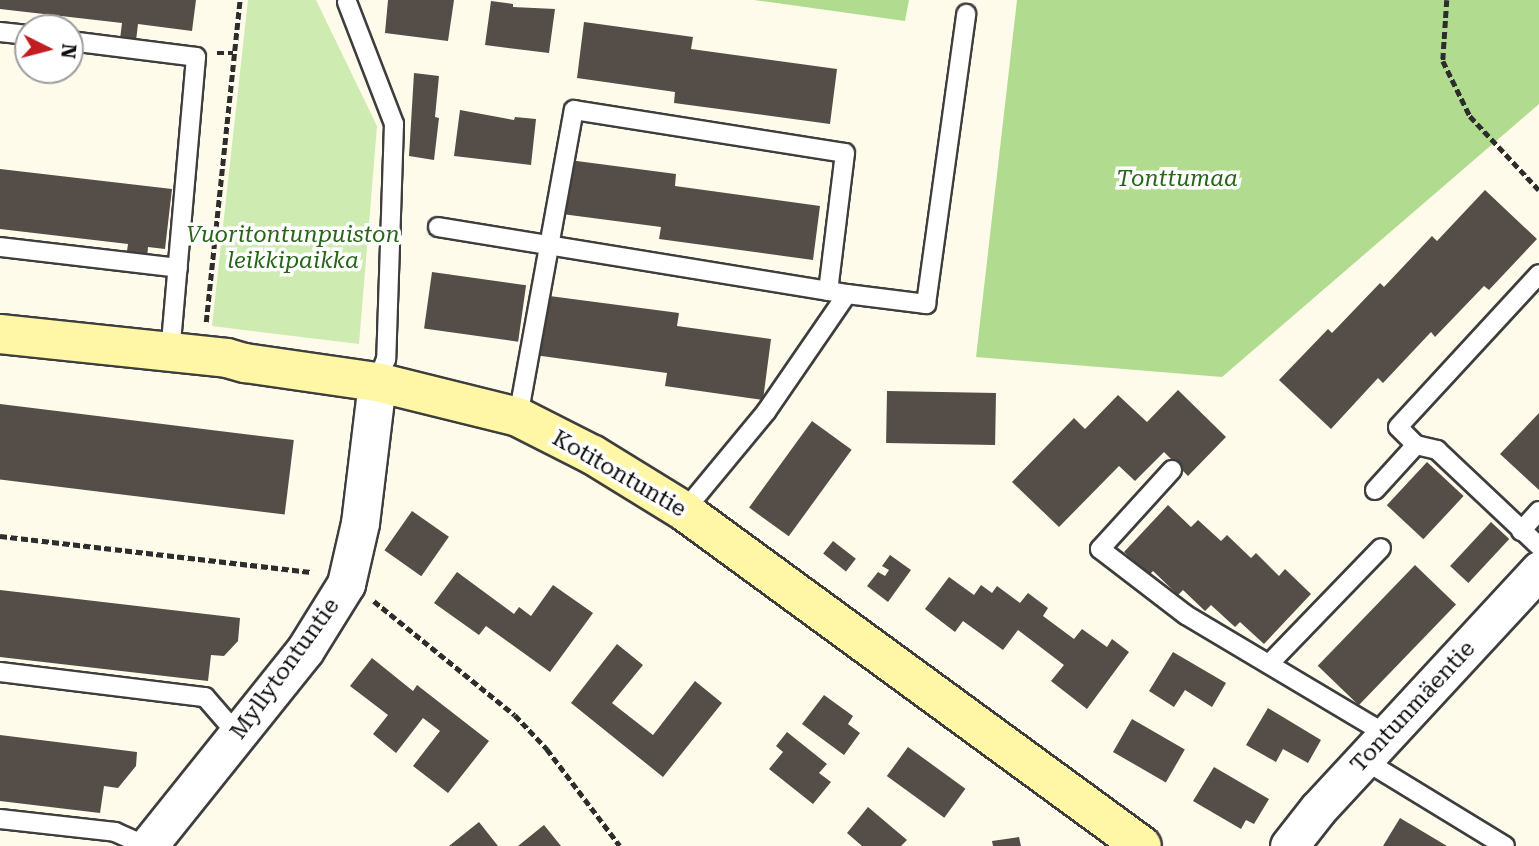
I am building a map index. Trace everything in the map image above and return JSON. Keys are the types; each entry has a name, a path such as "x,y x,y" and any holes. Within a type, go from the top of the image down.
{"street":[{"name":"Kotitontuntie","path":"0,334 227,358 377,382 518,417 593,455 684,511 1142,846"},
{"name":"Myllytontuntie","path":"148,846 305,650 346,584 360,523 377,382"},
{"name":"Tontunmäentie","path":"1289,846 1538,567"}],"lane":[{"path":"347,2 394,124 386,359 377,382"},
{"path":"438,227 847,294 926,304 966,15"},
{"path":"84,43 197,57 170,352"},
{"path":"518,417 547,245 574,110 845,153 828,291"},
{"path":"0,247 178,268"},
{"path":"1538,567 1521,531 1437,450 1416,445 1398,428 1539,274"},
{"path":"684,511 766,412 847,294"},
{"path":"1375,490 1416,445"},
{"path":"1172,470 1100,549 1186,615 1269,664 1505,846"},
{"path":"1521,531 1539,511"},
{"path":"1269,664 1381,548"},
{"path":"0,672 205,697 238,735"},
{"path":"0,819 114,832 148,846"}],"path":[{"path":"205,327 240,0"},
{"path":"1447,0 1443,61 1469,116 1539,190"}],"green space":[{"name":"Vuoritontunpuiston leikkipaikka","path":"248,0 316,0 377,126 359,344 212,326"},
{"path":"754,0 909,0 905,21"},
{"name":"Tonttumaa","path":"1017,0 1539,0 1539,104 1222,377 976,357"}],"building":[{"path":"0,0 196,0 192,31 138,24 136,41 120,39 122,23 84,19 84,14 44,14 0,9"},
{"path":"388,0 454,0 448,41 385,33"},
{"path":"491,1 513,4 513,7 555,9 549,53 485,45"},
{"path":"584,22 693,37 691,49 837,69 830,124 674,103 675,92 577,78"},
{"path":"414,73 439,76 435,117 439,118 434,160 409,156"},
{"path":"460,110 514,120 515,117 536,119 531,165 454,156"},
{"path":"569,160 676,174 675,186 820,206 813,260 659,239 661,227 562,214"},
{"path":"0,169 172,189 165,249 148,247 147,260 126,258 128,244 0,229"},
{"path":"1485,190 1537,239 1489,290 1484,286 1435,337 1431,332 1383,383 1378,378 1331,429 1279,380 1328,329 1332,333 1380,283 1384,287 1432,236 1437,241"},
{"path":"432,272 526,285 518,342 424,328"},
{"path":"542,295 679,313 677,326 771,339 763,400 665,386 667,373 534,355"},
{"path":"1178,390 1226,437 1188,476 1164,452 1135,481 1119,466 1059,527 1012,482 1074,418 1085,429 1118,395 1147,422"},
{"path":"887,391 996,393 995,445 886,443"},
{"path":"0,404 294,440 285,515 0,480"},
{"path":"1539,413 1539,490 1500,454"},
{"path":"812,421 852,450 789,536 749,508"},
{"path":"1427,462 1464,496 1423,539 1387,505"},
{"path":"1168,505 1191,527 1198,520 1221,541 1227,535 1251,558 1256,553 1279,576 1285,569 1311,594 1264,644 1240,622 1235,627 1211,605 1205,611 1183,590 1178,595 1153,571 1149,575 1124,552"},
{"path":"412,511 449,537 421,576 384,550"},
{"path":"1491,522 1509,539 1468,583 1450,566"},
{"path":"833,541 856,559 846,571 823,554"},
{"path":"890,555 911,570 888,602 867,586 878,572 885,576 889,570 882,566"},
{"path":"1415,565 1456,605 1359,705 1318,666"},
{"path":"457,572 514,614 519,607 531,616 553,585 593,613 550,672 486,626 479,635 434,603"},
{"path":"949,577 974,595 981,585 992,593 997,586 1020,603 1028,593 1048,608 1043,616 1074,639 1082,629 1107,647 1112,639 1129,652 1087,709 1051,681 1064,665 1018,630 1003,650 963,621 955,632 925,609"},
{"path":"0,590 240,618 238,641 224,656 211,655 208,681 0,657"},
{"path":"617,644 643,665 612,703 653,735 695,681 722,703 663,777 571,703"},
{"path":"1173,652 1226,683 1212,707 1185,690 1174,707 1149,691"},
{"path":"372,658 413,691 417,685 489,741 448,793 413,766 440,731 423,718 396,753 373,734 388,715 350,686"},
{"path":"824,695 853,716 848,724 860,733 844,755 802,724"},
{"path":"1268,708 1321,740 1308,763 1283,749 1276,762 1246,745"},
{"path":"1132,719 1185,750 1166,782 1113,752"},
{"path":"787,732 827,764 819,773 831,782 813,804 769,769 783,752 776,746"},
{"path":"0,735 137,752 136,766 118,788 104,786 100,813 0,801"},
{"path":"908,747 965,789 944,818 887,776"},
{"path":"1214,767 1269,799 1254,824 1246,820 1241,829 1193,801"},
{"path":"868,807 907,840 901,846 862,846 847,833"},
{"path":"1400,818 1447,846 1383,846"},
{"path":"479,822 498,846 449,846"},
{"path":"544,825 561,846 518,846"},
{"path":"1019,837 1021,846 993,846 992,841"}]}
